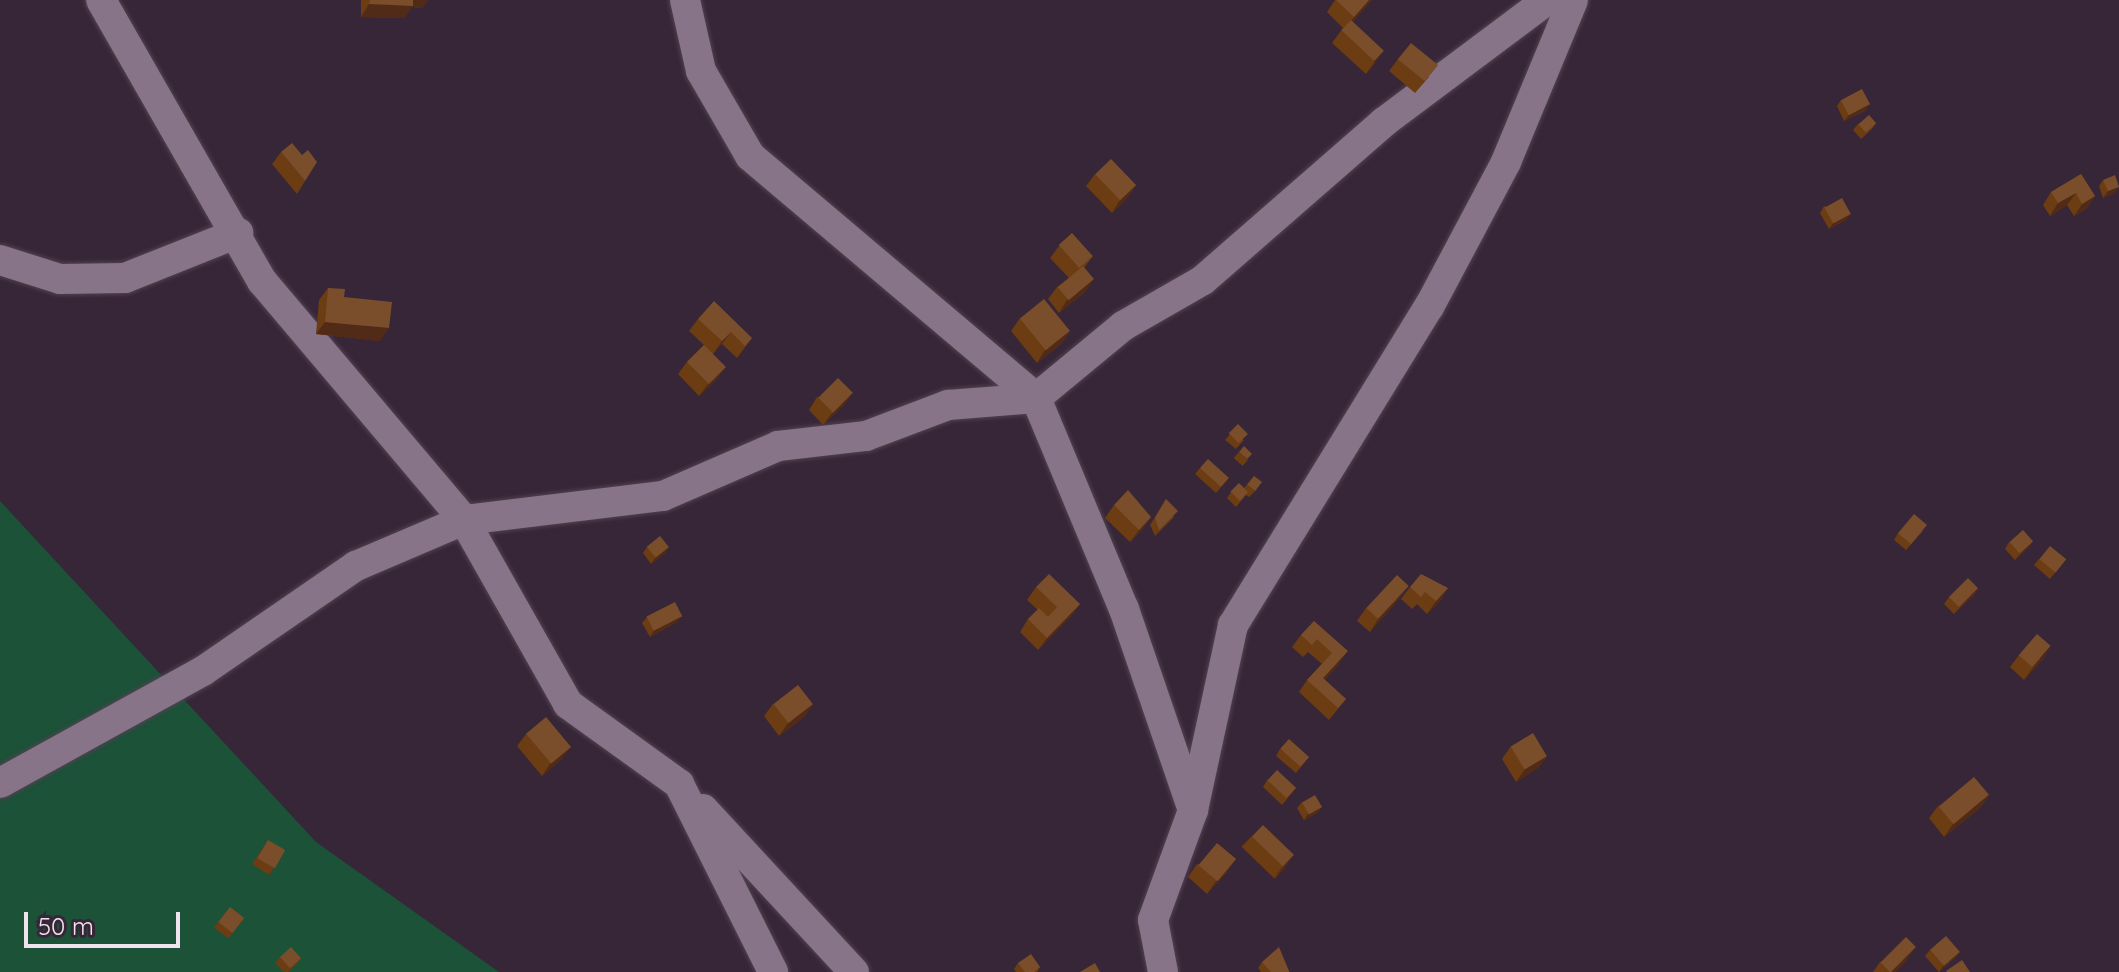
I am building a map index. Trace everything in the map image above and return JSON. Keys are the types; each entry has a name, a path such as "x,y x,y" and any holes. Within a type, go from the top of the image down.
{"street":[{"path":"101,0 238,233 262,281 464,520 568,704 679,784 854,972"},
{"path":"685,0 701,71 750,156 1036,398 1124,609 1193,810"},
{"path":"0,783 192,678 356,566 464,520 663,496 778,446 866,436 948,405 1036,398 1123,326 1203,280 1384,122 1547,0"},
{"path":"1163,972 1153,920 1193,810 1233,625 1429,307 1506,162 1573,0"},
{"path":"0,260 60,279 125,278 238,233"},
{"path":"679,784 773,972"}],"green space":[{"path":"0,501 316,842 499,972 0,972"}],"building":[{"path":"370,0 413,0 413,6 369,4"},
{"path":"1336,0 1369,0 1354,17"},
{"path":"1351,20 1384,51 1374,61 1341,30"},
{"path":"1411,43 1438,65 1425,81 1398,59"},
{"path":"1862,89 1870,104 1849,115 1841,100"},
{"path":"1869,115 1876,123 1866,132 1858,124"},
{"path":"292,143 302,155 308,150 317,162 305,181 281,152"},
{"path":"1111,159 1136,185 1120,200 1095,174"},
{"path":"2081,174 2095,196 2082,204 2076,193 2058,203 2051,192"},
{"path":"2115,175 2119,187 2108,191 2103,180"},
{"path":"1842,198 1851,214 1833,223 1825,208"},
{"path":"1072,233 1093,256 1079,268 1059,245"},
{"path":"1083,266 1094,279 1069,300 1058,287"},
{"path":"328,288 345,289 344,297 392,302 389,328 325,322"},
{"path":"1044,299 1070,331 1046,350 1020,319"},
{"path":"714,301 752,338 745,346 731,332 722,341 698,319"},
{"path":"704,345 726,367 709,384 687,362"},
{"path":"838,378 853,393 833,413 818,398"},
{"path":"1238,424 1248,434 1239,443 1229,433"},
{"path":"1244,446 1252,454 1247,459 1239,452"},
{"path":"1208,459 1229,478 1221,487 1200,468"},
{"path":"1254,476 1262,482 1255,491 1247,485"},
{"path":"1239,483 1248,492 1240,501 1231,491"},
{"path":"1128,490 1151,517 1139,530 1114,505"},
{"path":"1166,499 1178,511 1159,530 1155,518"},
{"path":"1914,514 1927,525 1911,544 1898,533"},
{"path":"2023,530 2033,541 2020,553 2010,542"},
{"path":"660,536 669,547 656,558 647,547"},
{"path":"2050,546 2066,559 2056,572 2039,559"},
{"path":"1049,574 1080,604 1047,638 1028,619 1039,608 1048,617 1057,607 1036,587"},
{"path":"1421,574 1448,588 1436,601 1425,592 1421,597 1410,587"},
{"path":"1397,575 1409,586 1378,619 1366,608"},
{"path":"1968,578 1978,588 1959,607 1949,597"},
{"path":"675,602 682,616 654,631 646,617"},
{"path":"1314,621 1348,651 1323,678 1346,699 1338,708 1307,680 1332,653 1317,639 1312,645 1301,635"},
{"path":"2037,634 2051,646 2032,667 2019,655"},
{"path":"798,685 813,704 788,723 774,704"},
{"path":"546,717 571,747 551,764 526,734"},
{"path":"1533,733 1547,756 1525,770 1511,746"},
{"path":"1289,739 1309,757 1300,767 1280,749"},
{"path":"1277,770 1296,788 1286,798 1267,780"},
{"path":"1974,777 1989,795 1954,824 1939,807"},
{"path":"1315,795 1322,807 1309,815 1302,802"},
{"path":"1263,825 1294,855 1283,866 1252,837"},
{"path":"268,840 285,850 275,868 258,858"},
{"path":"1217,843 1236,859 1218,881 1198,865"},
{"path":"230,907 244,918 232,933 218,922"},
{"path":"1946,936 1960,952 1944,966 1930,950"},
{"path":"1906,937 1916,947 1891,972 1881,962"},
{"path":"291,947 301,958 290,968 280,957"},
{"path":"1279,947 1289,972 1271,972 1262,962"},
{"path":"1031,954 1040,967 1034,972 1025,972 1018,963"},
{"path":"1962,960 1970,972 1946,971"},
{"path":"1095,963 1100,972 1080,972"}]}
